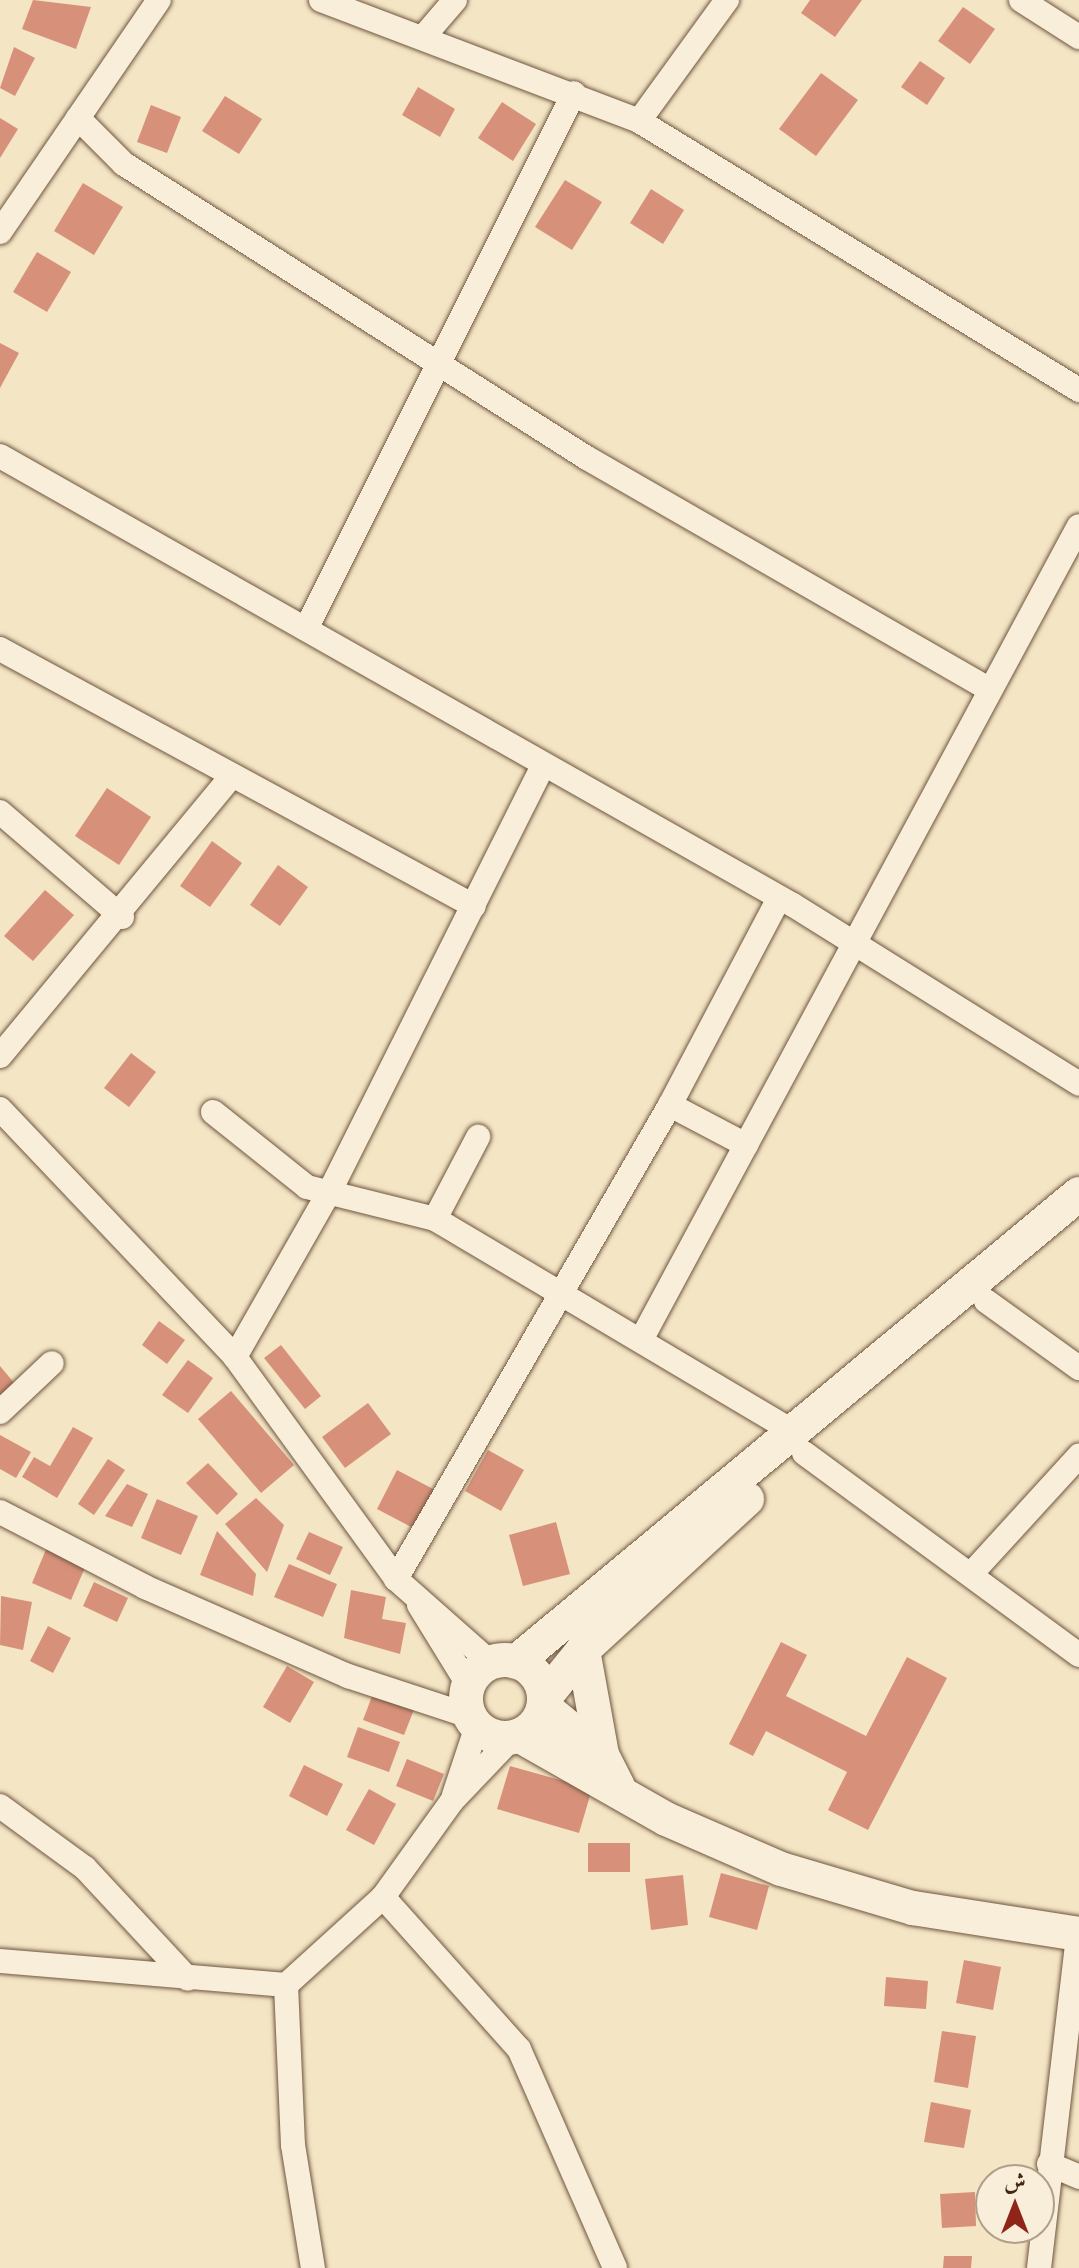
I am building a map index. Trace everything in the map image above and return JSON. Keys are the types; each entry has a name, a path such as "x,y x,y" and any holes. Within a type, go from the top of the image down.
{"street":[{"path":"0,232 159,0"},
{"path":"321,0 425,35 639,121 1079,390"},
{"path":"425,35 455,0"},
{"path":"639,121 727,0"},
{"path":"1021,0 1079,37"},
{"path":"306,629 574,93"},
{"path":"78,118 124,164 587,458 986,687"},
{"path":"0,456 859,944 1079,1084"},
{"path":"641,1340 859,944 986,687 1079,526"},
{"path":"0,649 474,906"},
{"path":"235,1357 331,1189 543,766"},
{"path":"0,1056 122,917 232,776"},
{"path":"0,812 122,917"},
{"path":"404,1586 561,1295 670,1105 779,898"},
{"path":"670,1105 746,1145"},
{"path":"0,1109 235,1357 516,1737 618,1786 666,1819 823,1884 913,1908 1078,1934 1049,2164"},
{"path":"213,1112 307,1187 331,1189 435,1219 641,1340 800,1443 1079,1655"},
{"path":"435,1219 478,1137"},
{"path":"452,1801 481,1691 986,1301 1079,1194"},
{"path":"800,1443 1040,1241 1079,1219"},
{"path":"986,1301 1079,1368"},
{"path":"0,1412 52,1363"},
{"path":"972,1573 1079,1456"},
{"path":"0,1961 286,1985 383,1897 452,1801 516,1737 583,1650 742,1488"},
{"path":"0,1512 145,1587 418,1699 481,1691 537,1676 544,1702 602,1755"},
{"path":"583,1650 602,1755 618,1786"},
{"path":"0,1806 85,1868 188,1979"},
{"path":"383,1897 519,2049 615,2268"},
{"path":"286,1985 293,2145 313,2268"},
{"path":"1055,2167 1079,2177"},
{"path":"1039,2268 1041,2244"}],"building":[{"path":"33,0 91,7 76,49 22,29"},
{"path":"810,0 862,0 835,37 801,13"},
{"path":"963,7 995,29 970,64 938,41"},
{"path":"14,47 35,58 15,96 0,88"},
{"path":"920,61 945,78 927,105 901,87"},
{"path":"821,73 858,100 816,156 779,129"},
{"path":"418,87 455,109 440,137 402,115"},
{"path":"225,96 262,119 239,154 202,131"},
{"path":"502,102 536,124 513,161 478,138"},
{"path":"151,105 181,117 167,153 137,142"},
{"path":"0,118 18,129 0,158"},
{"path":"565,180 602,202 572,250 535,227"},
{"path":"83,183 123,207 94,255 54,231"},
{"path":"651,189 684,210 663,244 630,223"},
{"path":"37,252 71,272 47,312 13,292"},
{"path":"0,343 19,353 0,388"},
{"path":"107,788 151,817 119,865 75,836"},
{"path":"212,841 242,863 210,907 180,886"},
{"path":"278,865 308,887 280,926 250,905"},
{"path":"45,890 74,915 33,961 4,936"},
{"path":"131,1053 156,1072 129,1107 104,1088"},
{"path":"159,1321 185,1340 167,1364 142,1345"},
{"path":"281,1345 321,1396 305,1409 264,1358"},
{"path":"188,1360 213,1378 188,1413 162,1395"},
{"path":"0,1366 15,1384 0,1396"},
{"path":"231,1391 294,1465 261,1493 198,1419"},
{"path":"368,1403 391,1434 345,1468 322,1437"},
{"path":"73,1427 93,1438 57,1498 22,1477 34,1457 50,1466"},
{"path":"0,1435 31,1452 16,1478 0,1469"},
{"path":"488,1450 524,1470 501,1511 465,1491"},
{"path":"108,1459 125,1470 94,1515 78,1504"},
{"path":"208,1463 238,1494 217,1515 186,1483"},
{"path":"397,1470 435,1490 415,1529 377,1509"},
{"path":"127,1484 148,1494 132,1527 105,1516"},
{"path":"256,1498 284,1525 267,1572 225,1524"},
{"path":"157,1499 198,1516 181,1555 141,1538"},
{"path":"556,1522 570,1574 523,1586 509,1535"},
{"path":"217,1531 256,1574 253,1596 200,1575"},
{"path":"309,1532 343,1547 330,1575 296,1559"},
{"path":"47,1547 87,1563 71,1600 32,1583"},
{"path":"289,1564 337,1584 323,1617 274,1597"},
{"path":"94,1582 128,1598 117,1622 83,1606"},
{"path":"351,1590 386,1597 382,1619 406,1623 400,1654 344,1638"},
{"path":"1,1596 32,1602 23,1650 0,1645"},
{"path":"48,1626 71,1638 53,1673 30,1661"},
{"path":"781,1642 807,1655 786,1696 866,1736 907,1657 947,1678 868,1830 828,1810 847,1772 766,1731 753,1756 729,1744"},
{"path":"287,1666 314,1682 290,1723 263,1707"},
{"path":"374,1691 415,1707 404,1735 363,1720"},
{"path":"358,1727 400,1742 389,1772 347,1757"},
{"path":"407,1759 444,1774 433,1801 396,1786"},
{"path":"304,1765 343,1784 327,1816 289,1796"},
{"path":"510,1766 592,1789 579,1833 497,1809"},
{"path":"369,1789 396,1804 374,1845 346,1830"},
{"path":"588,1843 630,1843 630,1872 588,1872"},
{"path":"721,1873 769,1886 757,1930 709,1917"},
{"path":"683,1875 688,1925 651,1930 645,1879"},
{"path":"964,1960 1001,1967 993,2010 956,2003"},
{"path":"886,1977 928,1981 926,2009 884,2006"},
{"path":"942,2031 976,2036 968,2088 934,2082"},
{"path":"931,2102 971,2110 964,2148 924,2142"},
{"path":"975,2192 975,2226 942,2228 940,2194"},
{"path":"944,2256 972,2256 971,2268 943,2268"}]}
